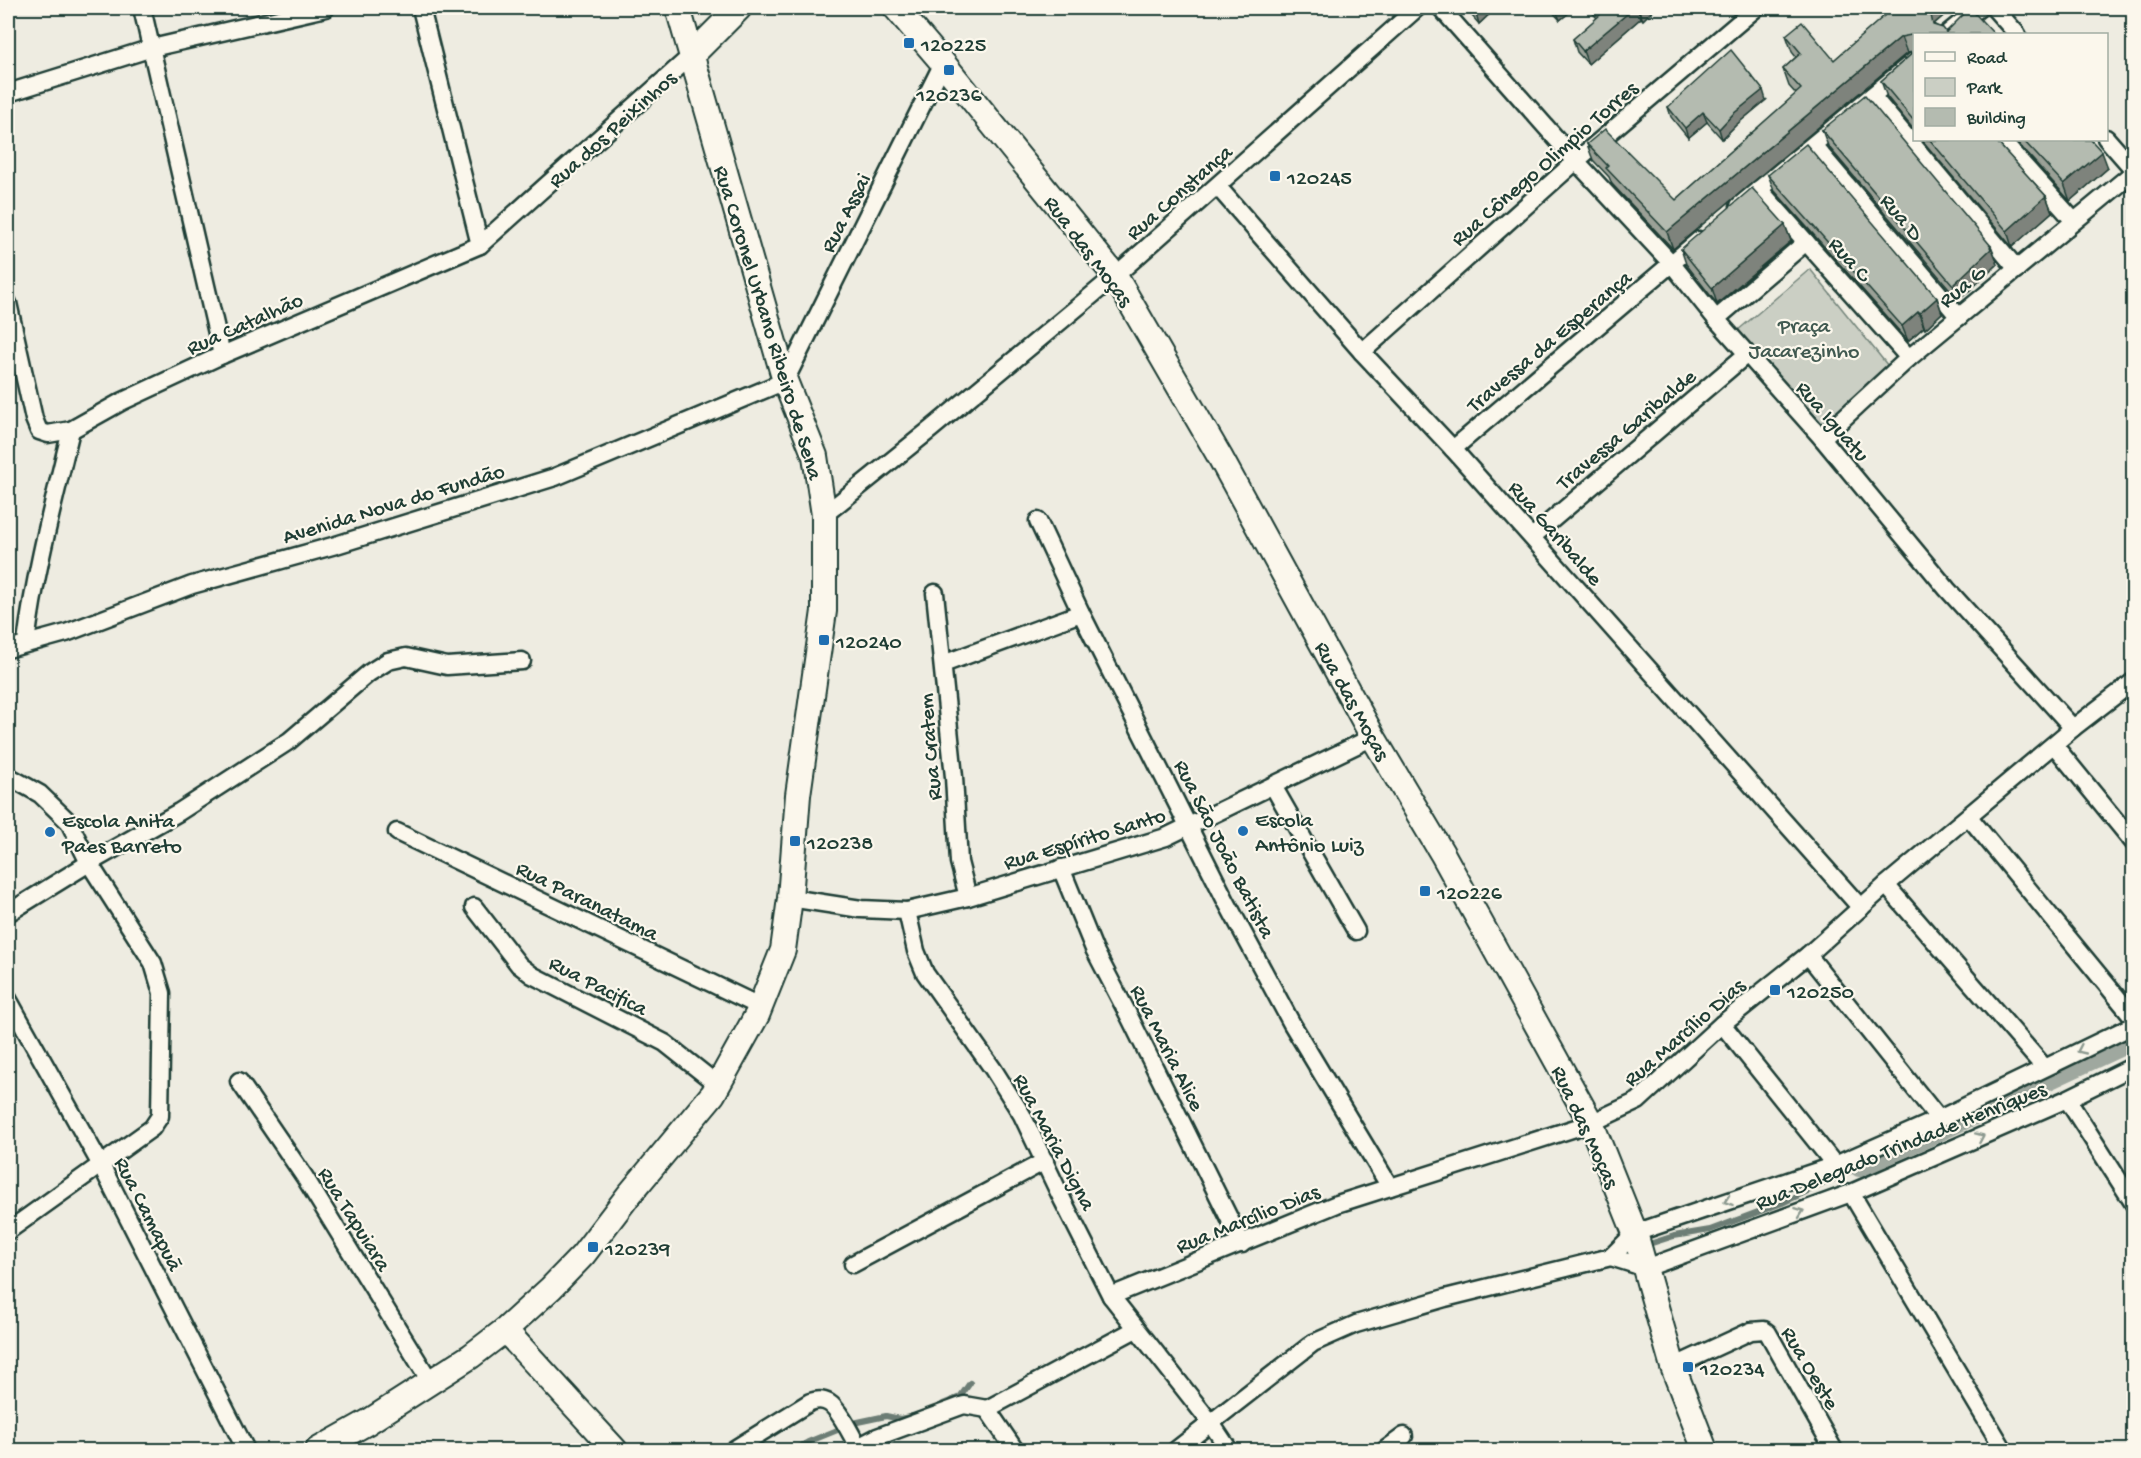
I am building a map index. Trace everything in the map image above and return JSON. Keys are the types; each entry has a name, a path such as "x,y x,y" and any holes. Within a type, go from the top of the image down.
{"street":[{"path":"142,8 222,355"},
{"path":"8,93 152,48 326,8"},
{"path":"421,8 480,245"},
{"name":"Rua Coronel Urbano Ribeiro de Sena","path":"318,1450 368,1422 471,1356 505,1330 551,1288 582,1255 713,1094 761,1006 783,950 790,898 798,795 824,611 824,515 815,456 784,381 678,8"},
{"name":"Rua dos Peixinhos","path":"480,245 692,55 739,8"},
{"name":"Rua das Moças","path":"896,8 944,63 1115,276 1220,457 1373,737 1442,853 1591,1123 1635,1233 1673,1367 1705,1450"},
{"name":"Rua Constança","path":"824,515 1115,276 1417,8"},
{"name":"Rua Iguatu","path":"1441,8 1576,161 1672,264 1716,319 1822,438 1947,589 2073,729"},
{"name":"Rua Cônego Olimpio Torres","path":"1362,352 1576,161 1756,8"},
{"path":"1948,33 1979,8"},
{"path":"1994,8 2017,33"},
{"name":"Travessa da Esperança","path":"1453,449 1759,189 1913,62"},
{"name":"Rua Assai","path":"784,381 944,63"},
{"path":"1872,96 2017,268"},
{"path":"2108,140 2133,171"},
{"path":"2002,141 2074,221"},
{"name":"Rua D","path":"1813,145 1959,316"},
{"name":"Rua G","path":"1822,438 1910,358 2133,171"},
{"name":"Rua Garibalde","path":"1218,187 1362,352 1532,537 1861,908"},
{"name":"Rua C","path":"1759,189 1910,358"},
{"path":"1716,319 1806,242"},
{"name":"Rua Catalhão","path":"8,303 34,419 39,431 48,434 71,430 121,402 222,355 480,245"},
{"name":"Travessa Garibalde","path":"1532,537 1747,354"},
{"name":"Avenida Nova do Fundão","path":"8,650 66,633 192,585 336,545 555,477 784,381"},
{"path":"26,643 40,560 71,430"},
{"name":"Rua São João Batista","path":"1038,522 1189,827 1292,1024 1390,1187"},
{"name":"Rua Cratem","path":"935,593 954,777 959,862 968,897"},
{"path":"943,664 1081,612"},
{"path":"8,913 89,863 179,812 289,741 369,673 388,661 405,657 447,666 522,661"},
{"name":"Rua Marcílio Dias","path":"1111,1296 1337,1204 1591,1123 1638,1101 1722,1024 1808,955 1886,885 2133,681"},
{"name":"Rua Espírito Santo","path":"790,898 861,909 908,911 968,897 1166,837 1373,737"},
{"path":"2054,745 2133,843"},
{"path":"8,776 40,794 69,822 89,863 153,963 162,993 160,1116 152,1128 8,1231"},
{"path":"1273,786 1356,931"},
{"path":"1969,817 2133,1018"},
{"name":"Rua Paranatama","path":"397,832 761,1006"},
{"name":"Rua Maria Alice","path":"1061,868 1094,949 1242,1244"},
{"path":"1886,885 2044,1067"},
{"name":"Rua Pacifica","path":"474,907 519,965 532,975 665,1044 718,1085"},
{"name":"Rua Maria Digna","path":"908,911 916,951 925,973 993,1069 1022,1115 1111,1296 1211,1423 1229,1450"},
{"path":"1808,955 1939,1119"},
{"name":"Rua Camapuã","path":"8,999 101,1165 246,1450"},
{"name":"Rua Delegado Trindade Henriques","path":"1722,1024 1835,1165"},
{"name":"Rua Delegado Trindade Henriques","path":"1635,1233 1835,1165 1939,1119 2133,1025"},
{"name":"Rua Delegado Trindade Henriques","path":"1646,1268 1851,1193 2067,1099 2133,1066"},
{"name":"Rua Tapuiara","path":"239,1081 304,1176 430,1381"},
{"path":"2067,1099 2133,1204"},
{"path":"853,1264 1045,1161"},
{"path":"1851,1193 2004,1450"},
{"path":"1176,1450 1313,1343 1356,1324 1445,1298 1611,1257 1635,1233"},
{"path":"1611,1257 1646,1268"},
{"path":"733,1450 810,1402 819,1400 828,1402 834,1407 855,1449 877,1437 964,1405 987,1409 1136,1329"},
{"path":"505,1330 615,1450"},
{"name":"Rua Oeste","path":"1673,1367 1751,1330 1764,1330 1768,1333 1834,1450"},
{"path":"987,1409 1015,1450"},
{"path":"1385,1450 1404,1436"}],"green space":[{"name":"Praça Jacarezinho","path":"1810,269 1892,371 1822,431 1737,331"}],"building":[{"path":"1470,8 1482,8 1476,13"},
{"path":"1594,8 1634,8 1583,51 1573,39 1600,15"},
{"path":"1928,8 1926,10 1931,15 1933,25 1943,28 1946,32 1970,8 1993,33 1913,33 1913,36 1901,37 1667,232 1606,168 1608,166 1587,144 1605,129 1676,200 1801,89 1783,69 1801,53 1786,35 1802,22 1834,60 1892,9"},
{"path":"1731,50 1763,90 1733,114 1719,129 1703,112 1685,128 1668,107"},
{"path":"1913,53 1913,120 1881,81"},
{"path":"1865,95 1991,246 1991,249 1953,285 1822,130"},
{"path":"1931,141 1996,141 2046,196 2007,231"},
{"path":"2024,141 2092,141 2102,152 2064,184"},
{"path":"1806,144 1937,298 1902,326 1768,175"},
{"path":"1752,188 1785,225 1712,288 1681,249"}],"waterway":[{"path":"1859,1167 2134,1040"},
{"path":"1646,1245 1674,1236 1710,1230 1782,1203 1859,1167"},
{"path":"943,1404 960,1397 970,1383"},
{"path":"853,1423 886,1416 900,1419 914,1416"},
{"path":"794,1450 840,1429"}],"place":[{"name":"120225","path":"909,43"},
{"name":"120236","path":"949,70"},
{"name":"120245","path":"1275,176"},
{"name":"120240","path":"824,640"},
{"name":"Escola Antônio Luiz","path":"1243,831"},
{"name":"Escola Anita Paes Barreto","path":"50,832"},
{"name":"120238","path":"795,841"},
{"name":"120226","path":"1425,891"},
{"name":"120250","path":"1775,990"},
{"name":"120239","path":"593,1247"},
{"name":"120234","path":"1688,1367"}]}
